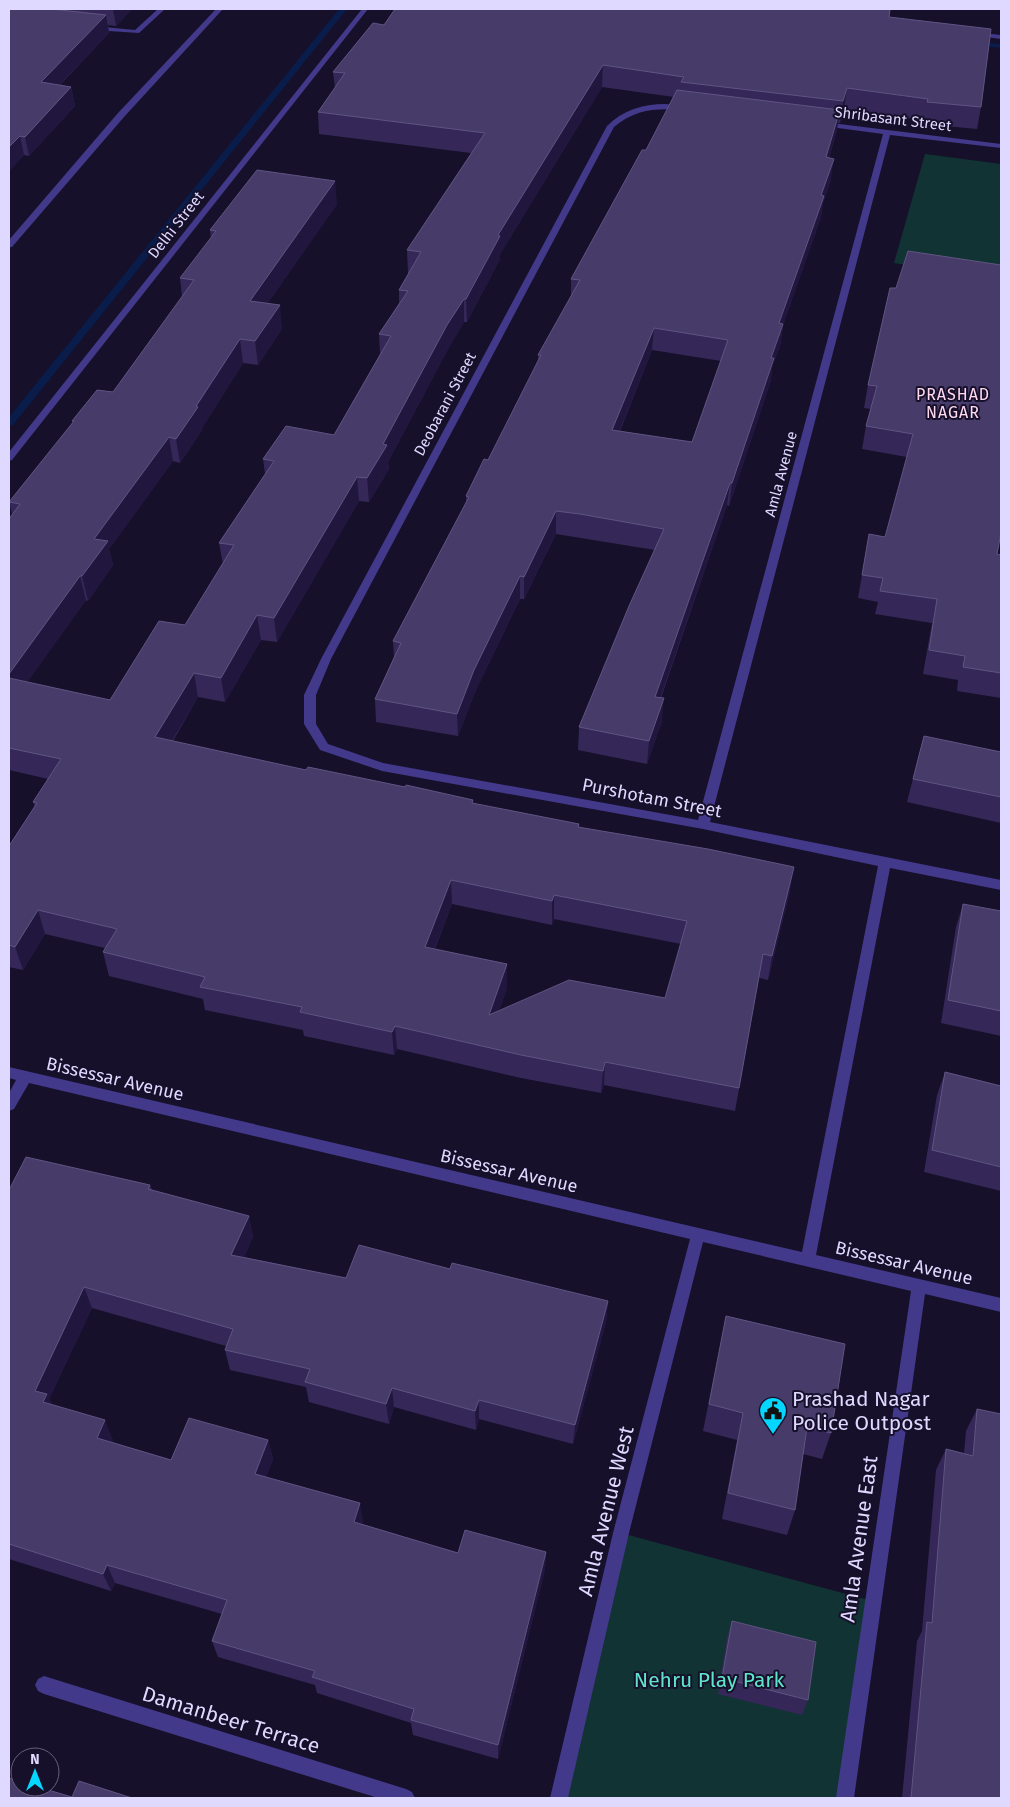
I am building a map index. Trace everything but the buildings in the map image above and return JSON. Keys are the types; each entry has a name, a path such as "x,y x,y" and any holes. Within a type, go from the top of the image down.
{"street":[{"path":"82,27 137,32 162,9"},
{"path":"9,245 121,115 220,9"},
{"name":"Delhi Street","path":"9,458 365,9"},
{"path":"962,32 1001,37"},
{"name":"Deobarani Street","path":"310,724 310,694 326,659 611,126 622,115 632,110 668,106 696,110"},
{"name":"Shribasant Street","path":"811,123 1001,146"},
{"name":"Amla Avenue","path":"703,825 887,132"},
{"name":"Purshotam Street","path":"310,724 324,746 382,767 703,825 885,864 1001,885"},
{"path":"808,1260 885,864"},
{"name":"Bissessar Avenue","path":"9,1073 1001,1305"},
{"path":"9,1105 24,1077"},
{"name":"Amla Avenue West","path":"559,1798 621,1533 698,1234"},
{"name":"Amla Avenue East","path":"845,1798 919,1286"},
{"name":"Damanbeer Terrace","path":"44,1685 406,1798"}],"green space":[{"path":"925,154 1001,164 1001,279 894,263"},
{"name":"Nehru Play Park","path":"621,1533 872,1601 845,1798 559,1798"}],"waterway":[{"path":"9,423 343,9"},
{"path":"972,43 1001,46"}],"place":[{"name":"Prashad Nagar Police Outpost","path":"773,1435"}],"district":[{"name":"PRASHAD NAGAR","path":"953,403"}]}
